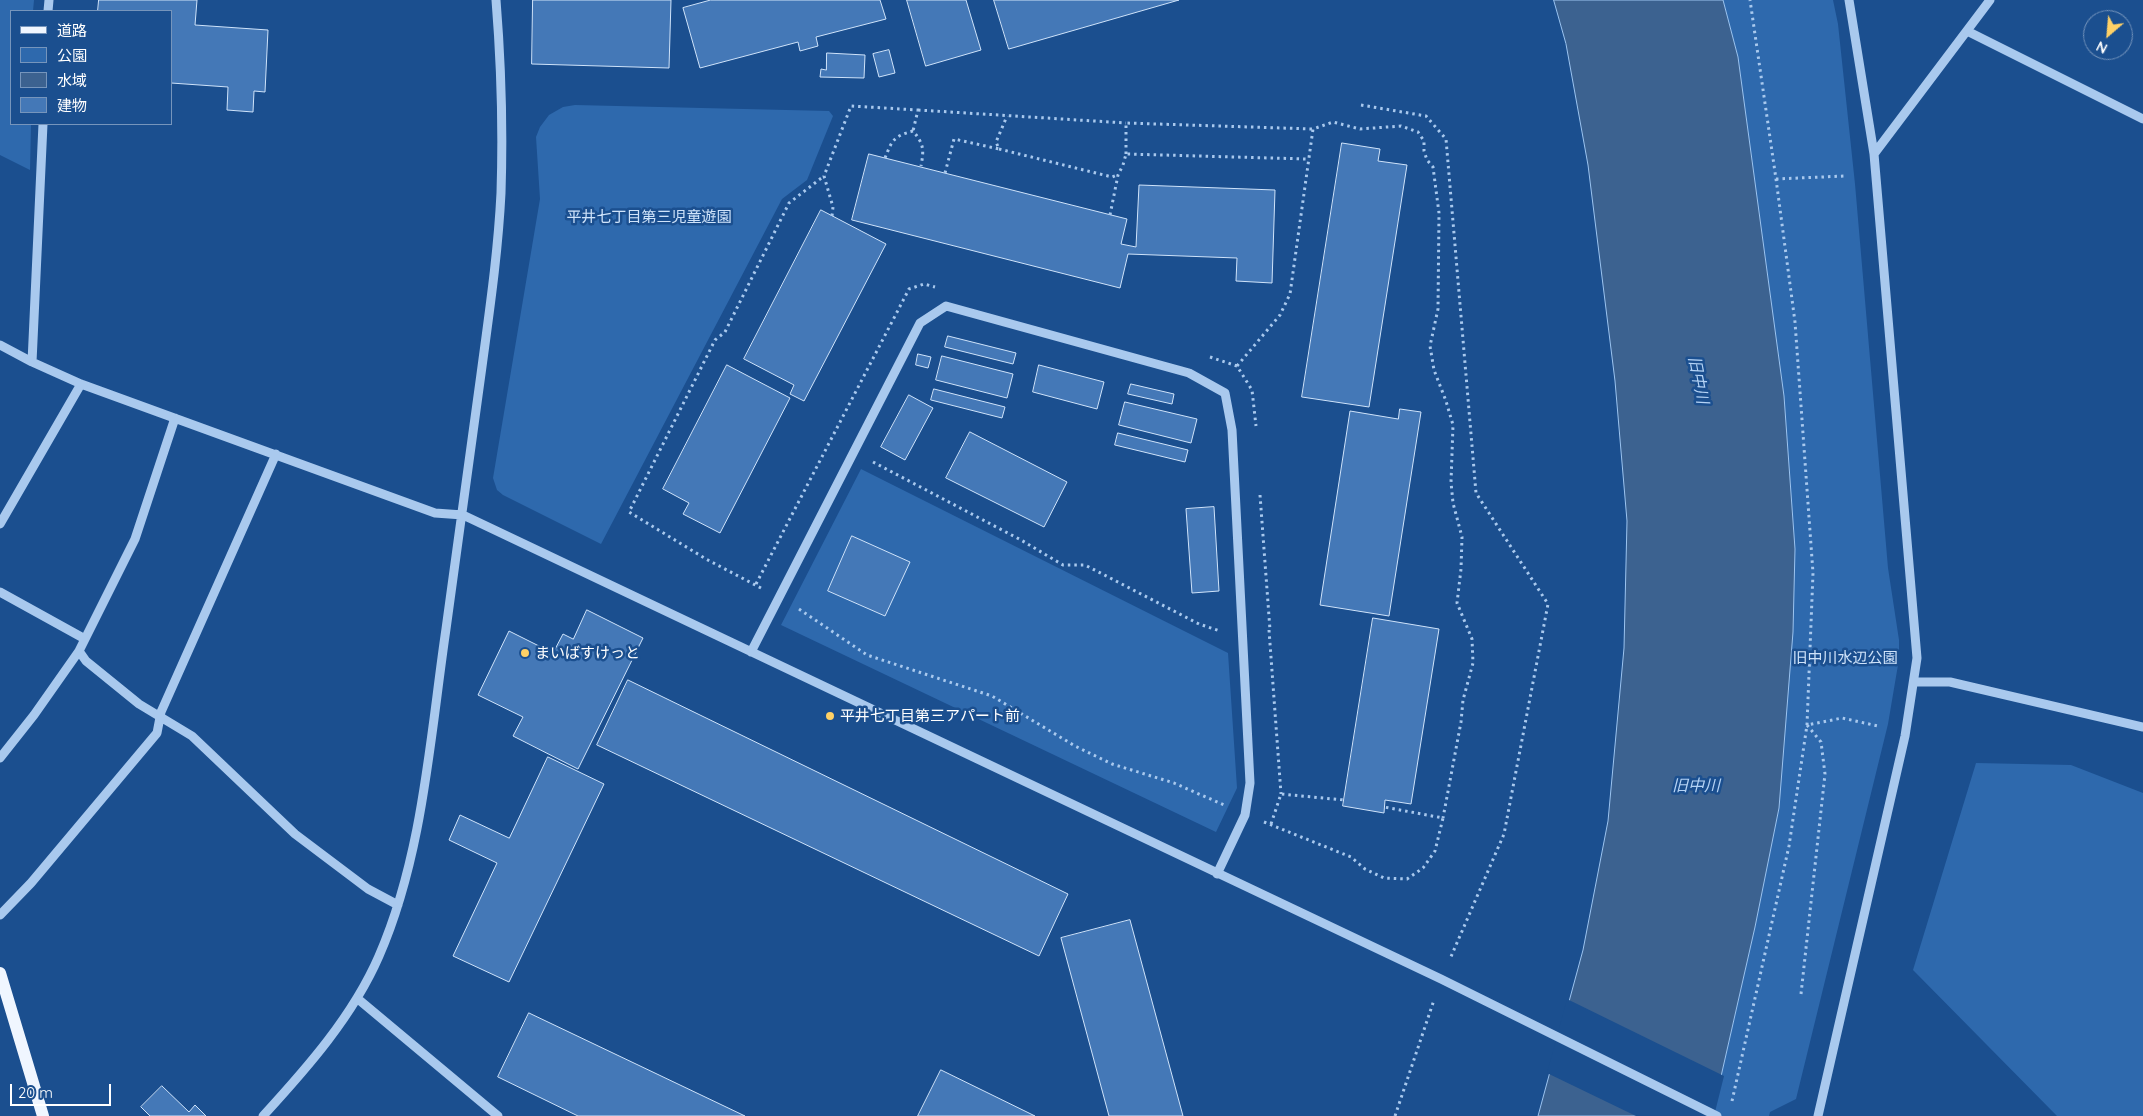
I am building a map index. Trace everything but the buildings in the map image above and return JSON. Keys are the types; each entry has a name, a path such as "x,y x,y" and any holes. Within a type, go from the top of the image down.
{"main road":[{"path":"0,973 43,1116"}],"street":[{"path":"263,1116 331,1035 358,999 380,955 398,905 416,840 494,273 501,193 499,43 496,0"},
{"path":"1818,1116 1905,736 1917,658 1874,154 1849,0"},
{"path":"1874,154 1990,0"},
{"path":"1967,31 2143,119"},
{"path":"32,362 43,125"},
{"path":"751,652 920,323 946,306 1189,373 1225,393 1232,430 1250,783 1245,814 1217,874"},
{"path":"0,345 81,384 435,513 462,515 1217,874 1442,978 1717,1116"},
{"path":"0,524 81,384"},
{"path":"0,758 34,715 79,651 135,539 175,418"},
{"path":"0,915 31,883 157,733 161,712 276,454"},
{"path":"0,592 85,639"},
{"path":"79,651 86,661 160,718 192,736 295,834 368,889 398,905"},
{"path":"1914,682 1950,682 2143,727"},
{"path":"358,999 498,1116"}],"path":[{"path":"1731,1107 1789,846 1807,724 1813,573 1795,322 1750,0"},
{"path":"1361,105 1426,116 1446,140 1476,493 1548,604 1504,834 1442,978 1395,1116"},
{"path":"851,106 1007,116 1126,123 1313,129 1333,122 1360,129 1401,126 1418,132 1424,141 1424,151 1427,160 1433,167 1438,213 1438,309 1430,346 1434,370 1453,425 1450,482 1453,503 1462,537 1457,603 1472,639 1473,663 1463,700 1461,722 1435,851 1423,868 1407,879 1384,878 1366,869 1351,857 1174,783 1112,764 1075,746 992,696 867,655 821,622 779,600 756,584 706,559 629,512 715,340 725,332 789,203 824,176 851,106"},
{"path":"913,131 918,110"},
{"path":"999,149 996,142 1007,116"},
{"path":"1110,215 1118,175 1124,165 1126,154 1126,123"},
{"path":"1237,366 1280,315 1290,294 1307,159 1313,129"},
{"path":"885,158 892,140 902,134 913,131"},
{"path":"913,131 921,141 923,152 921,166"},
{"path":"945,173 954,139 1112,177 1118,175"},
{"path":"1126,154 1307,159"},
{"path":"824,176 833,207 832,216"},
{"path":"1776,179 1844,176"},
{"path":"756,584 909,289 924,284 943,289"},
{"path":"1209,357 1237,366 1252,390 1256,429"},
{"path":"830,441 1012,536 1063,565 1085,566 1198,624 1220,631 1270,630"},
{"path":"1260,495 1281,794 1271,824"},
{"path":"1807,724 1842,718 1878,726"},
{"path":"1801,994 1826,774 1821,742 1807,724"},
{"path":"1281,794 1344,800"},
{"path":"1384,807 1443,818"}],"green space":[{"path":"0,0 34,0 33,10 10,10 10,125 31,125 30,170 0,155"},
{"name":"旧中川水辺公園","path":"1723,0 1833,0 1838,24 1855,184 1888,568 1899,640 1899,659 1888,724 1796,1099 1770,1112 1769,1116 1712,1116 1755,927 1779,808 1795,549 1784,396 1738,57"},
{"name":"平井七丁目第三児童遊園","path":"575,105 829,111 833,116 807,180 782,199 601,544 503,495 497,490 493,478 540,199 536,137 540,127 549,115 563,107"},
{"path":"861,469 1228,653 1237,788 1216,832 781,625"},
{"path":"1976,763 2071,765 2143,793 2143,1116 2057,1116 1913,970"}],"water":[{"name":"旧中川","path":"1554,0 1723,0 1738,57 1784,396 1795,549 1793,632 1779,808 1755,927 1712,1116 1538,1116 1583,950 1608,821 1624,648 1627,521 1615,381 1588,165 1566,44"}],"pier":[{"path":"1567,999 1724,1076 1714,1116 1636,1116 1547,1073"}],"place":[{"name":"まいばすけっと","path":"525,653"},
{"name":"平井七丁目第三アパート前","path":"830,716"}]}
